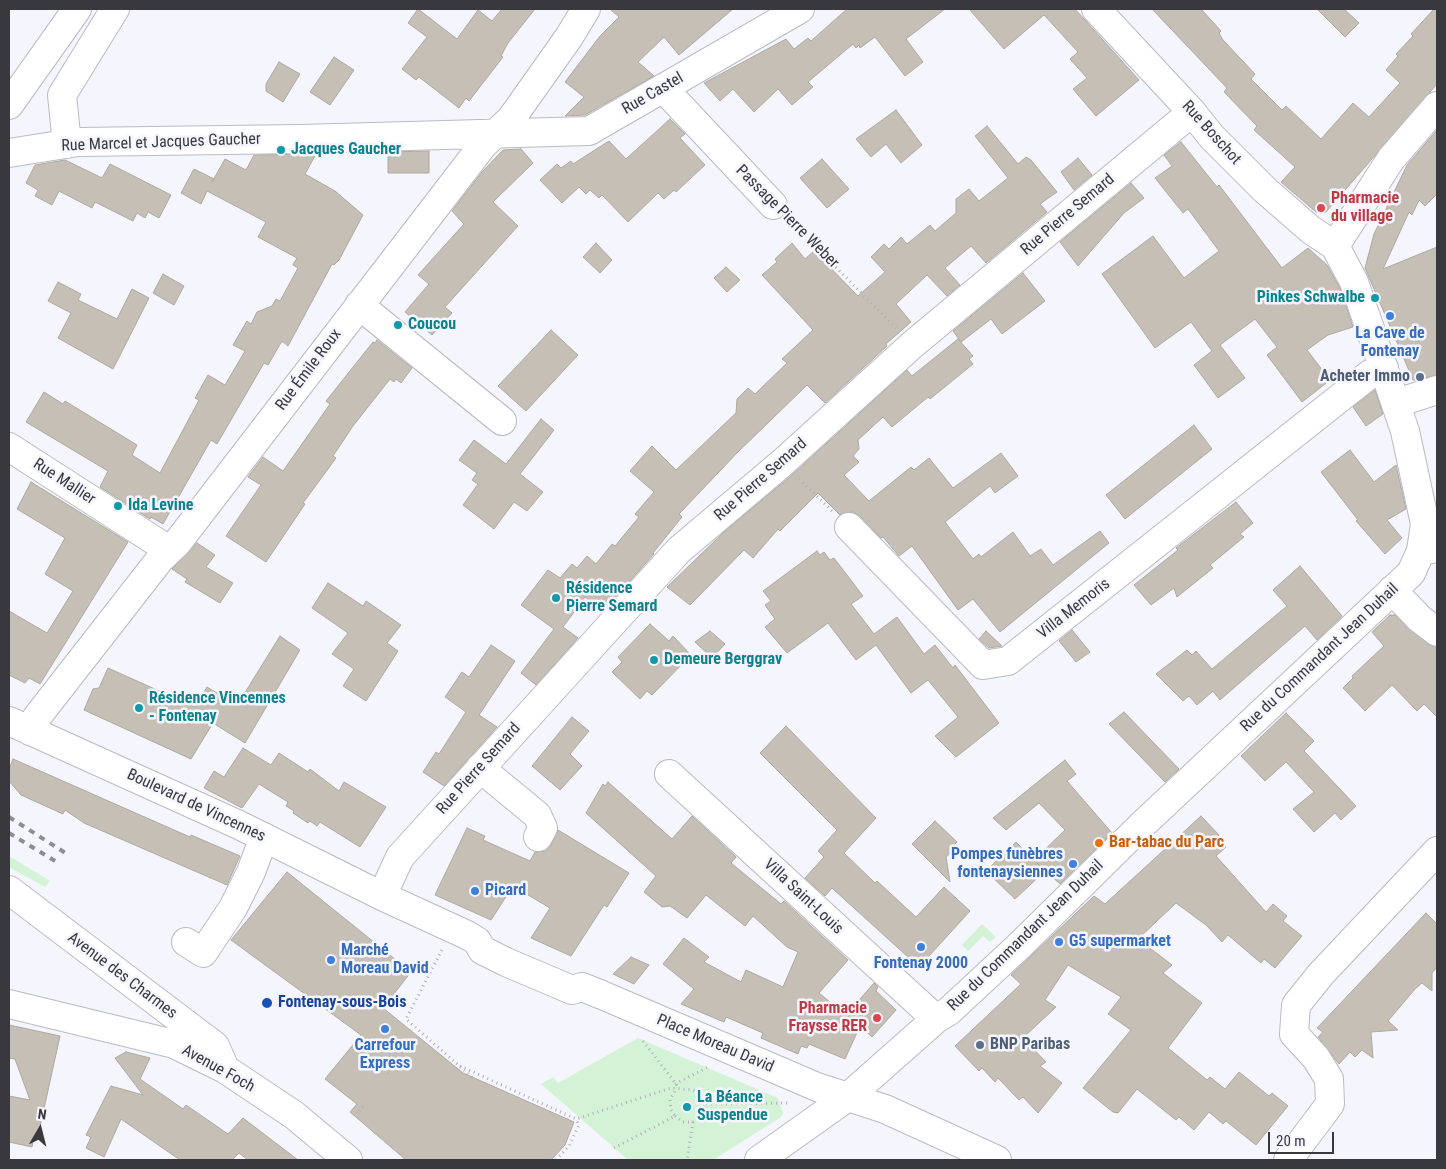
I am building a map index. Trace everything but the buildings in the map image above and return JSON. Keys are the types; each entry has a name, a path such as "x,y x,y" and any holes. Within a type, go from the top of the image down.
{"street":[{"path":"9,105 77,9"},
{"path":"67,144 62,95 115,9"},
{"name":"Rue Émile Roux","path":"19,726 38,717 168,550 177,543 483,144 516,111 569,37 586,9"},
{"name":"Rue Castel","path":"494,135 589,131 800,9"},
{"name":"Rue Boschot","path":"1096,9 1192,112 1212,137 1265,190 1311,230 1335,246"},
{"name":"Passage Pierre Weber","path":"663,88 773,205"},
{"path":"1335,246 1391,159 1437,106"},
{"name":"Rue Pierre Semard","path":"382,896 400,857 679,550 782,462 912,345 1192,112"},
{"name":"Rue Marcel et Jacques Gaucher","path":"9,153 67,144 466,134 494,135"},
{"name":"Rue du Commandant Jean Duhail","path":"758,1160 849,1096 936,1019 949,1011 1018,947 1143,824 1411,573 1429,550 1419,488 1397,403 1354,282 1335,246"},
{"path":"359,305 502,421"},
{"name":"Villa Memoris","path":"849,527 983,665 1008,661 1362,380 1384,368"},
{"path":"1397,403 1437,390"},
{"name":"Rue Mallier","path":"9,447 168,550"},
{"path":"1392,590 1420,619 1437,632"},
{"name":"Boulevard de Vincennes","path":"19,726 264,838 382,896"},
{"path":"480,768 537,815 543,828 538,837"},
{"name":"Villa Saint-Louis","path":"669,774 936,1019"},
{"path":"186,942 203,953 233,908 264,838"},
{"path":"1288,1160 1330,1104 1329,1079 1316,1058 1294,1034 1296,1005 1321,974 1437,851"},
{"name":"Avenue des Charmes","path":"9,890 215,1046 225,1069"},
{"name":"Place Moreau David","path":"382,896 465,935 482,950 506,962 572,990 582,987 817,1087 885,1109 997,1160"},
{"path":"140,1035 152,1020 156,1003"},
{"name":"Avenue Foch","path":"9,1004 174,1044 225,1069 294,1115 348,1160"}],"path":[{"name":"Passage Pierre Weber","path":"773,205 912,345"},
{"path":"782,462 849,527"},
{"path":"465,935 406,1019 473,1078"},
{"path":"642,1040 677,1089"},
{"path":"460,1066 497,1086 576,1118 671,1088 693,1090 702,1096 705,1104 702,1117 692,1122 683,1122 675,1116 671,1110 670,1100 677,1089"},
{"path":"675,1084 710,1066"},
{"path":"388,1074 393,1068"},
{"path":"705,1104 794,1103 817,1087"},
{"path":"359,1111 365,1104"},
{"path":"614,1148 675,1116"},
{"path":"556,1160 569,1146 579,1125 576,1118"},
{"path":"687,1160 692,1122"}],"green space":[{"path":"9,856 50,881 45,887 9,867"},
{"path":"982,924 996,937 990,942 983,936 968,951 962,945"},
{"path":"638,1038 778,1098 783,1113 781,1117 713,1160 628,1160 541,1084 553,1077 558,1083"}],"railway":[{"path":"9,817 67,854"},
{"path":"9,833 60,864"}],"place":[{"name":"Jacques Gaucher","path":"281,150"},
{"name":"Pharmacie du village","path":"1321,208"},
{"name":"Pinkes Schwalbe","path":"1375,298"},
{"name":"La Cave de Fontenay","path":"1390,316"},
{"name":"Coucou","path":"398,325"},
{"name":"Acheter Immo","path":"1420,377"},
{"name":"Ida Levine","path":"118,506"},
{"name":"Résidence Pierre Semard","path":"556,598"},
{"name":"Demeure Berggrav","path":"654,660"},
{"name":"Résidence Vincennes - Fontenay","path":"139,708"},
{"name":"Bar-tabac du Parc","path":"1099,843"},
{"name":"Pompes funèbres fontenaysiennes","path":"1073,864"},
{"name":"Picard","path":"475,891"},
{"name":"G5 supermarket","path":"1059,942"},
{"name":"Fontenay 2000","path":"921,947"},
{"name":"Marché Moreau David","path":"331,960"},
{"name":"Fontenay-sous-Bois","path":"267,1003"},
{"name":"Pharmacie Fraysse RER","path":"877,1018"},
{"name":"Carrefour Express","path":"385,1029"},
{"name":"BNP Paribas","path":"980,1045"},
{"name":"La Béance Suspendue","path":"687,1107"}]}
